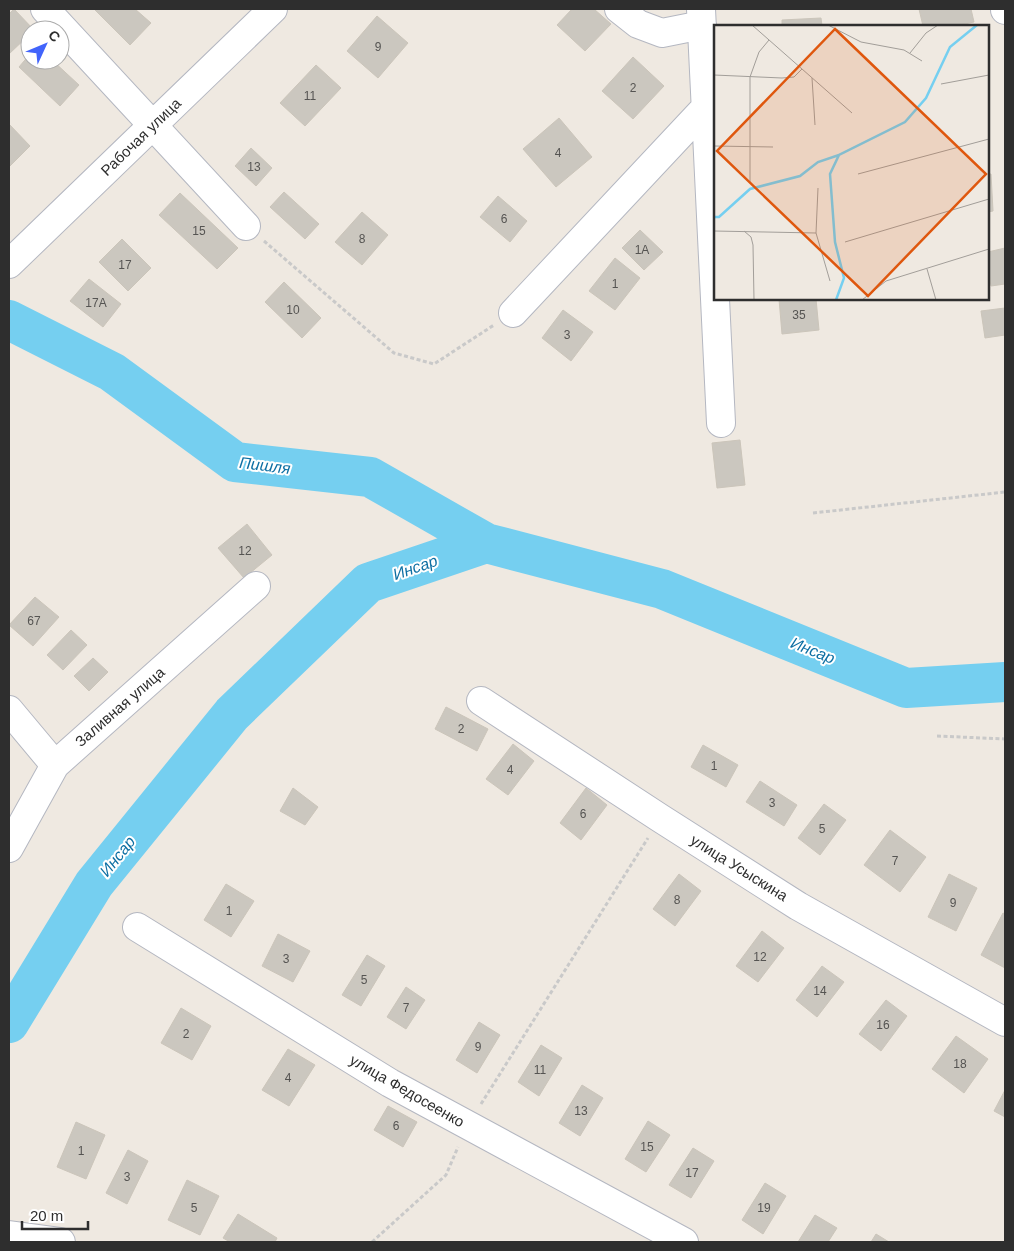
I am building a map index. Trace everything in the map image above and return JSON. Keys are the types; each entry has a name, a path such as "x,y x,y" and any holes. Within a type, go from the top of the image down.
{"street":[{"path":"45,9 246,226"},
{"name":"Рабочая улица","path":"9,264 273,9"},
{"path":"619,9 638,24 662,33 702,17 714,276"},
{"path":"513,313 706,107"},
{"path":"715,300 721,423"},
{"name":"Заливная улица","path":"9,848 55,764 256,586"},
{"name":"улица Усыскина","path":"481,701 798,906 1005,1022"},
{"path":"9,710 55,764"},
{"name":"улица Федосеенко","path":"137,927 390,1083 684,1242"},
{"path":"9,1235 61,1242"}],"path":[{"path":"246,226 394,353 434,364 513,313"},
{"path":"813,513 1005,492"},
{"path":"937,736 1005,739"},
{"path":"372,1242 446,1175 468,1125 660,818"}],"building":[{"path":"14,9 24,20 20,20 20,44 9,54 9,14"},
{"path":"94,9 135,9 151,23 130,45"},
{"path":"572,9 594,9 611,24 585,51 557,25"},
{"path":"919,9 971,9 974,22 960,25 923,25"},
{"path":"377,16 408,43 378,78 347,51"},
{"path":"821,18 822,25 782,25 782,20"},
{"path":"633,57 664,86 633,119 602,91"},
{"path":"316,65 341,88 305,126 280,103"},
{"path":"22,70 63,70 79,85 60,106"},
{"path":"559,118 592,157 556,187 523,149"},
{"path":"9,124 30,146 9,167"},
{"path":"251,148 272,168 256,186 235,166"},
{"path":"989,174 991,174 993,211 989,212"},
{"path":"284,192 319,224 305,239 270,207"},
{"path":"180,193 238,248 217,269 159,215"},
{"path":"498,196 527,221 510,242 480,217"},
{"path":"362,212 388,235 362,265 335,242"},
{"path":"640,230 663,252 644,270 622,248"},
{"path":"122,239 151,268 128,291 99,262"},
{"path":"1005,248 1005,284 991,286 989,252"},
{"path":"615,258 640,278 615,310 589,291"},
{"path":"89,279 121,304 103,327 70,301"},
{"path":"284,282 321,318 302,338 265,302"},
{"path":"779,300 816,300 819,330 782,334"},
{"path":"1005,308 1005,335 985,338 981,311"},
{"path":"563,310 593,332 571,361 542,338"},
{"path":"740,440 745,485 717,488 712,443"},
{"path":"247,524 272,555 244,578 218,548"},
{"path":"35,597 59,617 33,646 9,625"},
{"path":"71,630 87,645 63,670 47,655"},
{"path":"93,658 108,672 89,691 74,676"},
{"path":"446,707 488,729 477,751 435,729"},
{"path":"513,744 534,761 508,795 486,779"},
{"path":"703,745 738,765 726,787 691,767"},
{"path":"760,781 797,805 784,826 746,802"},
{"path":"293,788 318,807 305,825 280,811"},
{"path":"586,788 607,805 581,840 560,823"},
{"path":"824,804 846,820 820,855 798,838"},
{"path":"890,830 926,857 900,892 864,865"},
{"path":"679,874 701,891 675,926 653,909"},
{"path":"949,874 977,888 956,931 928,917"},
{"path":"226,884 254,901 231,937 204,920"},
{"path":"1003,913 1005,914 1005,968 981,955"},
{"path":"762,931 784,948 758,982 736,966"},
{"path":"278,934 310,951 293,982 262,966"},
{"path":"367,955 385,966 361,1006 342,995"},
{"path":"822,966 844,982 817,1017 796,1000"},
{"path":"406,987 425,1000 406,1029 387,1017"},
{"path":"886,1000 907,1016 881,1051 859,1034"},
{"path":"181,1008 211,1026 192,1060 161,1043"},
{"path":"479,1022 500,1035 477,1073 456,1060"},
{"path":"956,1036 988,1059 964,1093 932,1069"},
{"path":"541,1045 562,1058 539,1096 518,1082"},
{"path":"288,1049 315,1065 289,1106 262,1090"},
{"path":"582,1085 603,1098 580,1136 559,1123"},
{"path":"1005,1090 1005,1117 994,1111"},
{"path":"388,1106 417,1122 403,1147 374,1130"},
{"path":"648,1121 670,1135 646,1172 625,1159"},
{"path":"76,1122 105,1135 86,1179 57,1167"},
{"path":"693,1148 714,1161 691,1198 669,1185"},
{"path":"128,1150 148,1161 127,1204 106,1193"},
{"path":"187,1180 219,1196 200,1235 168,1220"},
{"path":"765,1183 786,1196 763,1234 742,1220"},
{"path":"238,1214 277,1238 275,1242 230,1242 223,1238"},
{"path":"815,1215 837,1228 828,1242 798,1242"},
{"path":"876,1234 889,1242 871,1242"}],"waterway":[{"name":"Пишля","path":"9,320 112,372 235,462 370,477 486,543"},
{"name":"Инсар","path":"9,1023 94,884 232,714 368,583 486,543 662,589 906,688 1005,682"}]}
